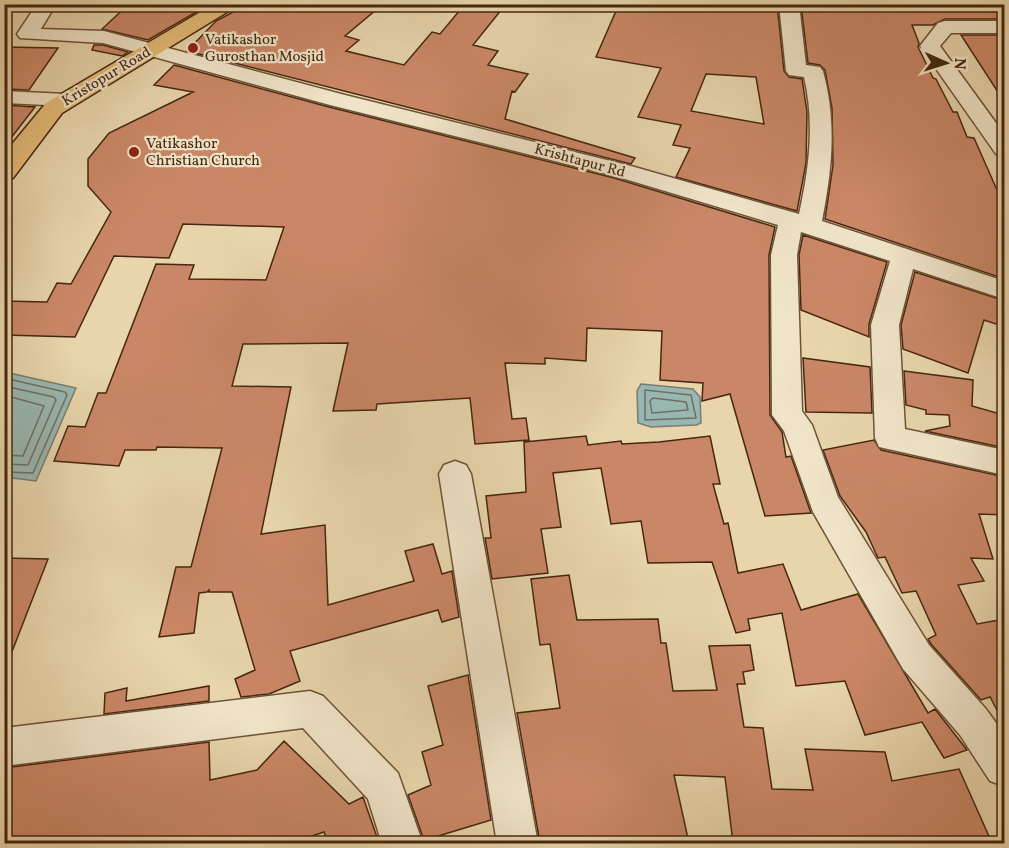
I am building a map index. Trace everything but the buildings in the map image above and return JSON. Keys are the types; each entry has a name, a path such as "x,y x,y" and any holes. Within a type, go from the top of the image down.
{"main road":[{"name":"Kristopur Road","path":"4,172 54,108 149,49 230,4"}],"street":[{"name":"Krishtapur Rd","path":"47,4 27,34 104,37 338,100 623,171 904,256 1005,290"},
{"path":"789,4 796,71 813,71 819,91 823,157 800,224 784,255 786,415 797,425 824,502 916,657 973,722 1005,767"},
{"path":"1005,27 945,27 930,46 1005,149"},
{"path":"4,97 66,100"},
{"path":"904,256 885,325 890,438 1005,462"},
{"path":"455,474 518,843"},
{"path":"4,747 310,709 384,787 403,843"}],"water":[{"path":"5,372 76,388 36,481 5,477"},
{"path":"641,384 693,389 700,397 701,423 651,427 638,423 637,391"}],"place":[{"name":"Vatikashor Gurosthan Mosjid","path":"193,48"},
{"name":"Vatikashor Christian Church","path":"134,152"}]}
